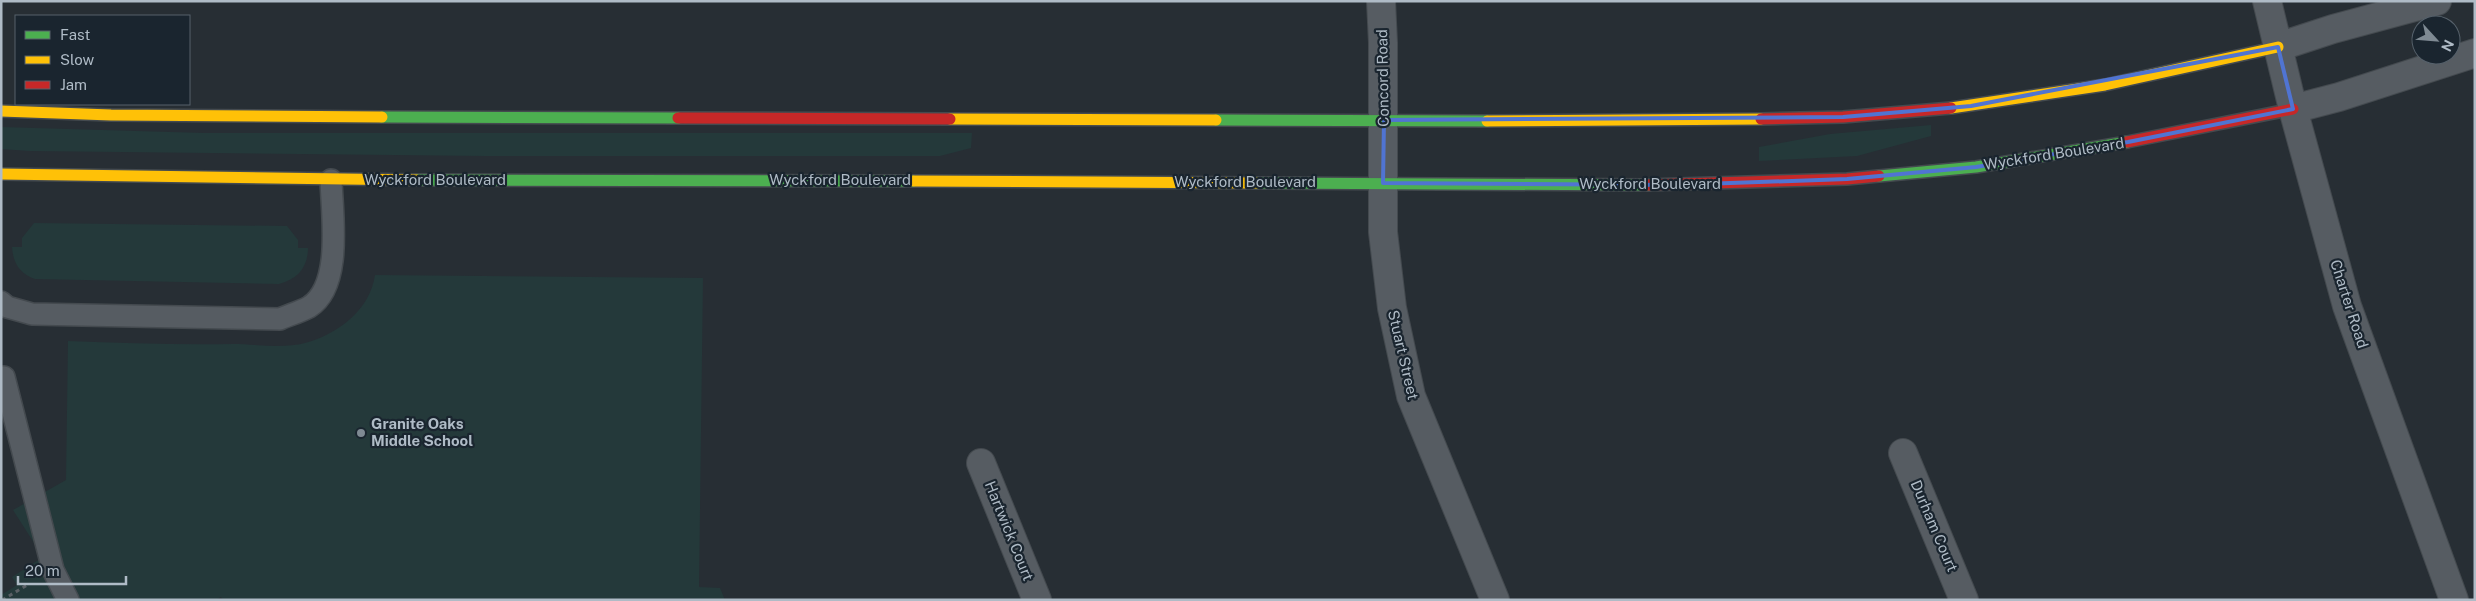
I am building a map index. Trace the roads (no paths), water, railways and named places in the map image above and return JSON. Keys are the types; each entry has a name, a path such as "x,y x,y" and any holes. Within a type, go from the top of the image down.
{"street":[{"name":"Concord Road","path":"1380,1 1384,120 1383,154"},
{"name":"Charter Road","path":"2267,1 2293,109 2347,306 2454,600"},
{"path":"1,111 111,115 314,117 1668,121 1843,117 1971,106 2095,86 2240,57 2437,1"},
{"name":"Wyckford Boulevard","path":"1,174 331,180 1674,185 1847,179 1976,166 2128,142 2293,109 2339,98 2475,53"},
{"name":"Stuart Street","path":"1383,154 1383,232 1392,308 1411,396 1495,600"},
{"name":"Durham Court","path":"1903,453 1964,600"},
{"name":"Hartwick Court","path":"981,463 1037,600"}],"lane":[{"path":"1,302 7,307 32,314 280,319 310,306 326,288 333,260 331,180"},
{"path":"4,377 53,570 68,600"}],"place":[{"name":"Granite Oaks Middle School","path":"361,433"}]}
